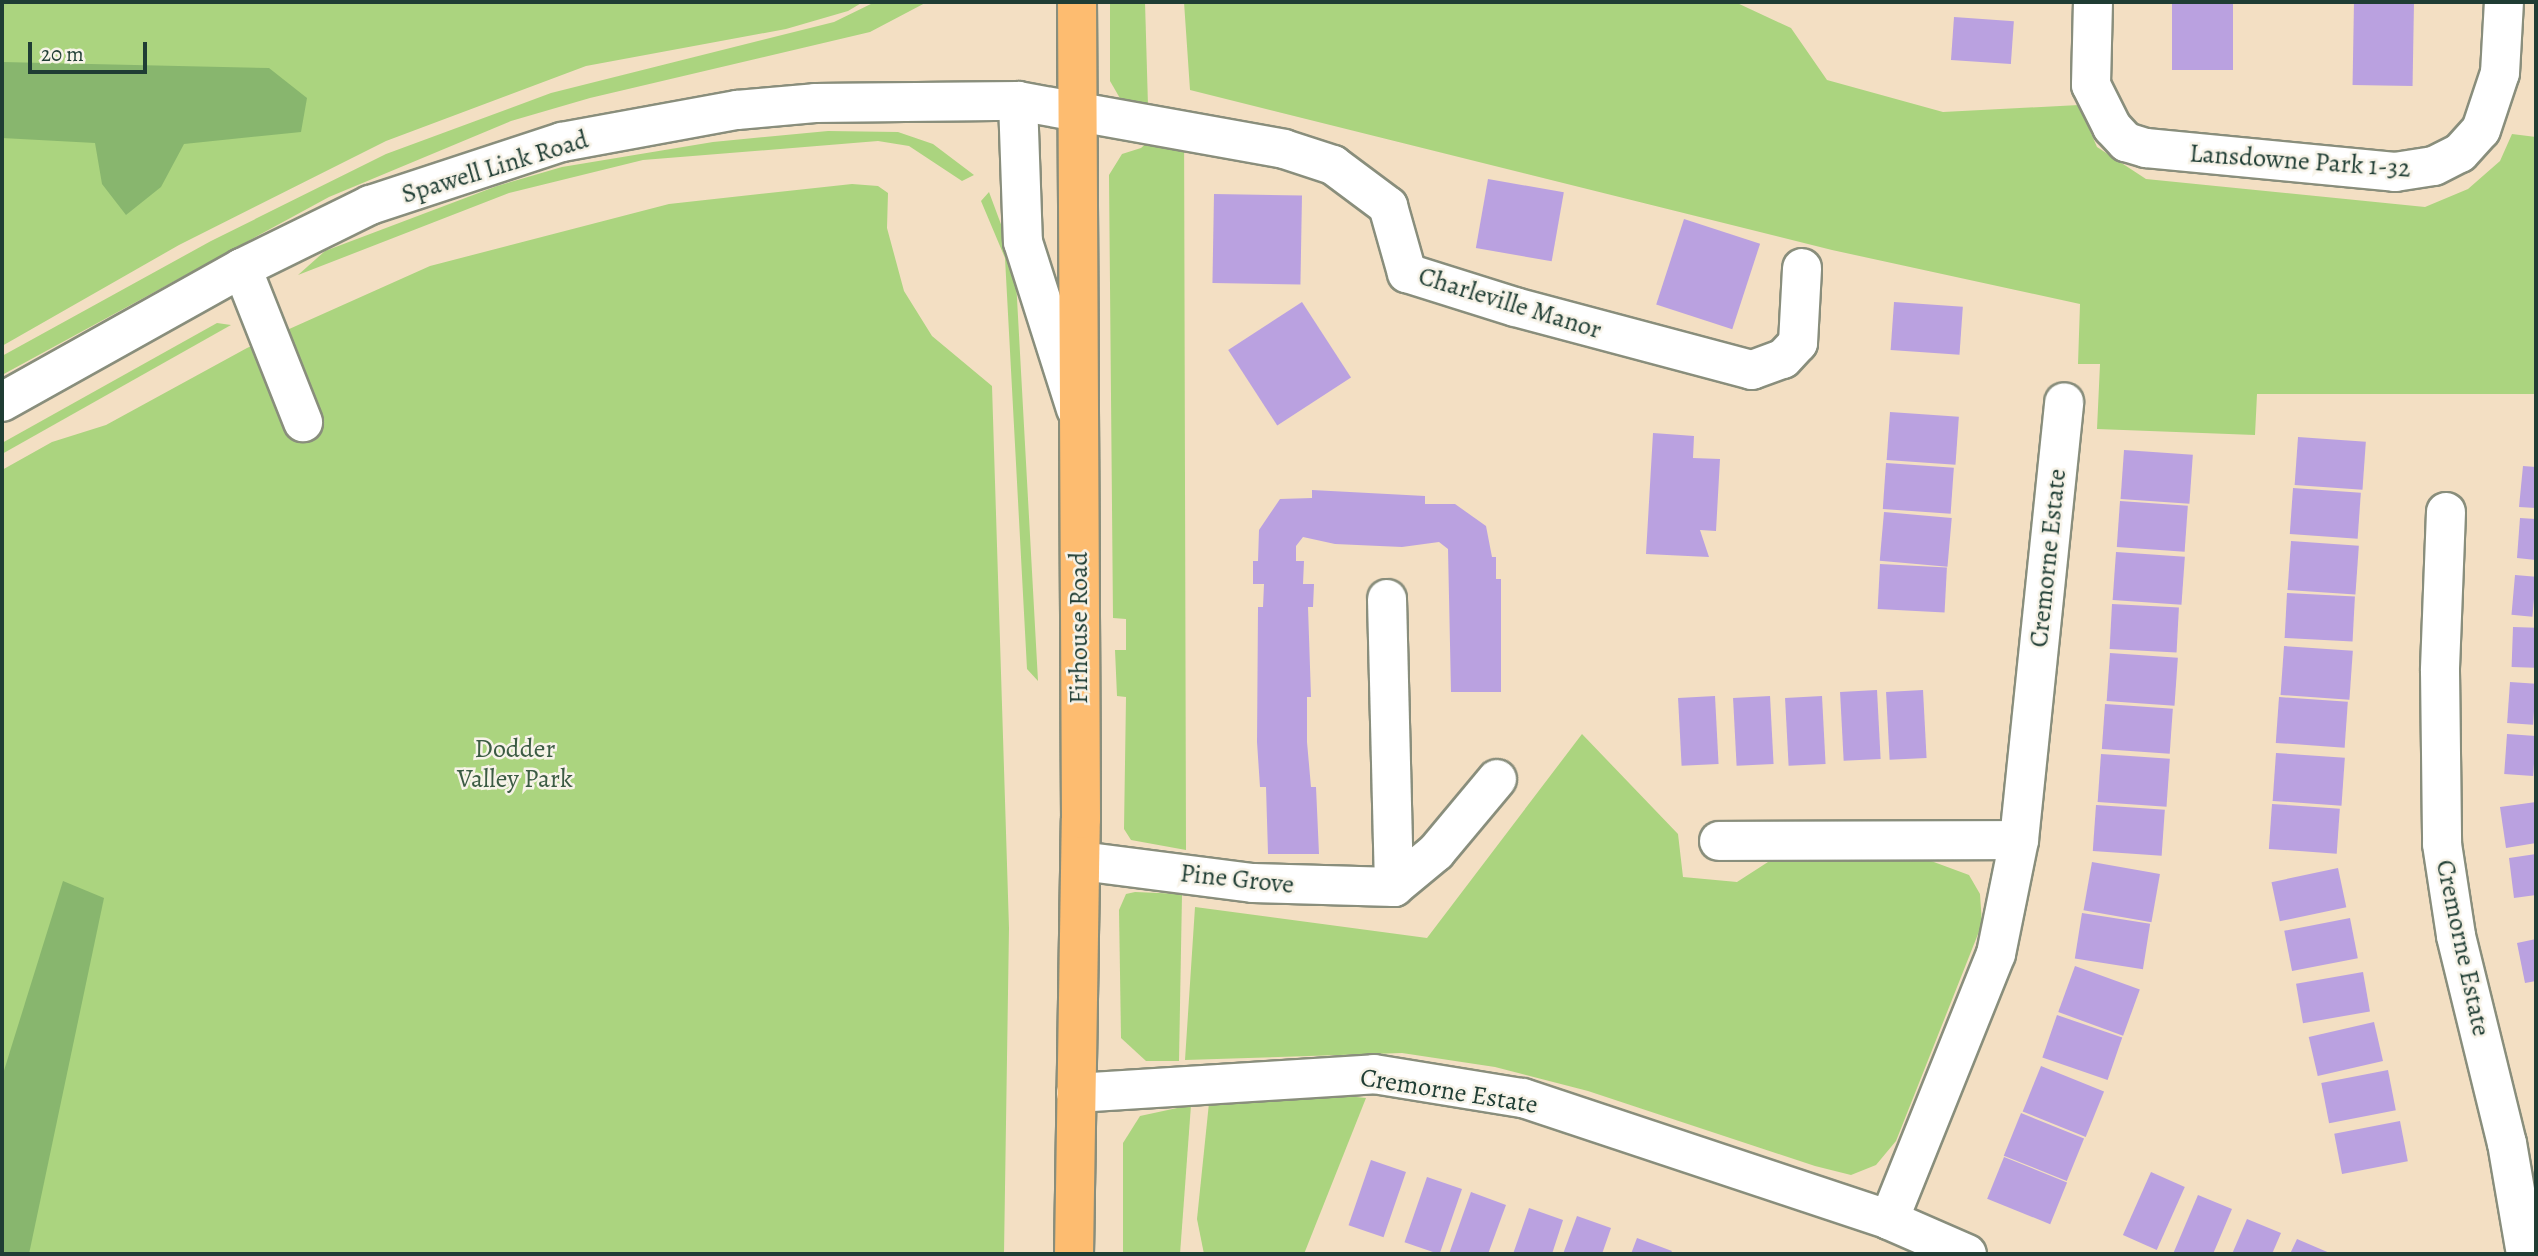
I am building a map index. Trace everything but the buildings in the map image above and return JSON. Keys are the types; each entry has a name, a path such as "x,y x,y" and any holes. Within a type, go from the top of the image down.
{"main road":[{"name":"Firhouse Road","path":"1074,1254 1081,861 1077,2"}],"street":[{"name":"Lansdowne Park 1-32","path":"2093,2 2091,85 2112,127 2126,142 2146,148 2395,172 2434,166 2460,153 2480,130 2500,73 2504,2"},
{"name":"Spawell Link Road","path":"2,402 242,268 370,205 562,142 737,110 815,103 1018,101 1077,112"},
{"path":"1018,101 1023,242 1077,414"},
{"name":"Charleville Manor","path":"1077,112 1284,149 1333,165 1388,206 1407,273 1515,307 1752,370 1783,359 1798,343 1802,268"},
{"path":"242,268 303,422"},
{"name":"Cremorne Estate","path":"1889,1220 1996,954 2019,840 2064,402"},
{"name":"Cremorne Estate","path":"2446,512 2440,671 2442,844 2456,936 2507,1143 2525,1254"},
{"path":"1387,599 1394,887"},
{"path":"1394,887 1436,852 1497,779"},
{"path":"1719,841 2019,840"},
{"name":"Pine Grove","path":"1081,861 1253,883 1394,887"},
{"name":"Cremorne Estate","path":"1076,1093 1387,1076 1522,1098 1889,1220 1967,1254"}],"green space":[{"path":"2,2 863,2 848,11 786,29 586,66 386,141 179,245 2,346"},
{"path":"875,2 927,2 870,32 590,98 511,121 329,197 2,375 2,356 211,241 386,154 551,93 834,22"},
{"path":"1110,2 1145,2 1148,106 1121,100 1110,81"},
{"path":"1184,2 1735,2 1791,28 1827,80 1943,112 2079,105 2097,147 2146,179 2425,207 2468,189 2500,161 2512,134 2536,137 2536,394 2257,394 2255,435 2097,429 2100,364 2078,364 2080,304 1832,250 1190,90"},
{"path":"2,62 269,68 307,98 301,132 184,144 161,187 126,215 102,184 95,143 2,138"},
{"path":"1184,110 1186,850 1131,840 1124,829 1126,697 1117,696 1115,650 1126,650 1126,619 1113,618 1109,175 1122,154 1141,148"},
{"path":"828,131 898,132 933,144 974,175 962,181 909,146 878,141 643,160 509,193 298,275 325,251 497,186 562,167 713,142"},
{"name":"Dodder Valley Park","path":"852,184 878,186 888,193 887,228 904,291 932,336 992,386 1009,928 1004,1254 2,1254 2,470 52,442 106,425 247,348 430,266 669,204"},
{"path":"989,192 1015,262 1038,681 1027,669 1005,258 981,201"},
{"path":"217,323 231,325 2,454 2,443"},
{"path":"1582,734 1678,834 1683,877 1737,882 1768,862 1923,858 1969,875 1980,894 1982,924 1896,1141 1876,1165 1851,1175 1815,1166 1588,1091 1495,1067 1402,1053 1185,1060 1195,907 1427,938"},
{"path":"63,881 104,898 29,1254 2,1254 2,1077"},
{"path":"1126,894 1182,894 1179,1061 1146,1061 1121,1038 1119,910"},
{"path":"1337,1095 1366,1098 1304,1254 1204,1254 1197,1219 1209,1103"},
{"path":"1191,1105 1180,1254 1123,1254 1123,1143 1140,1116"}]}
